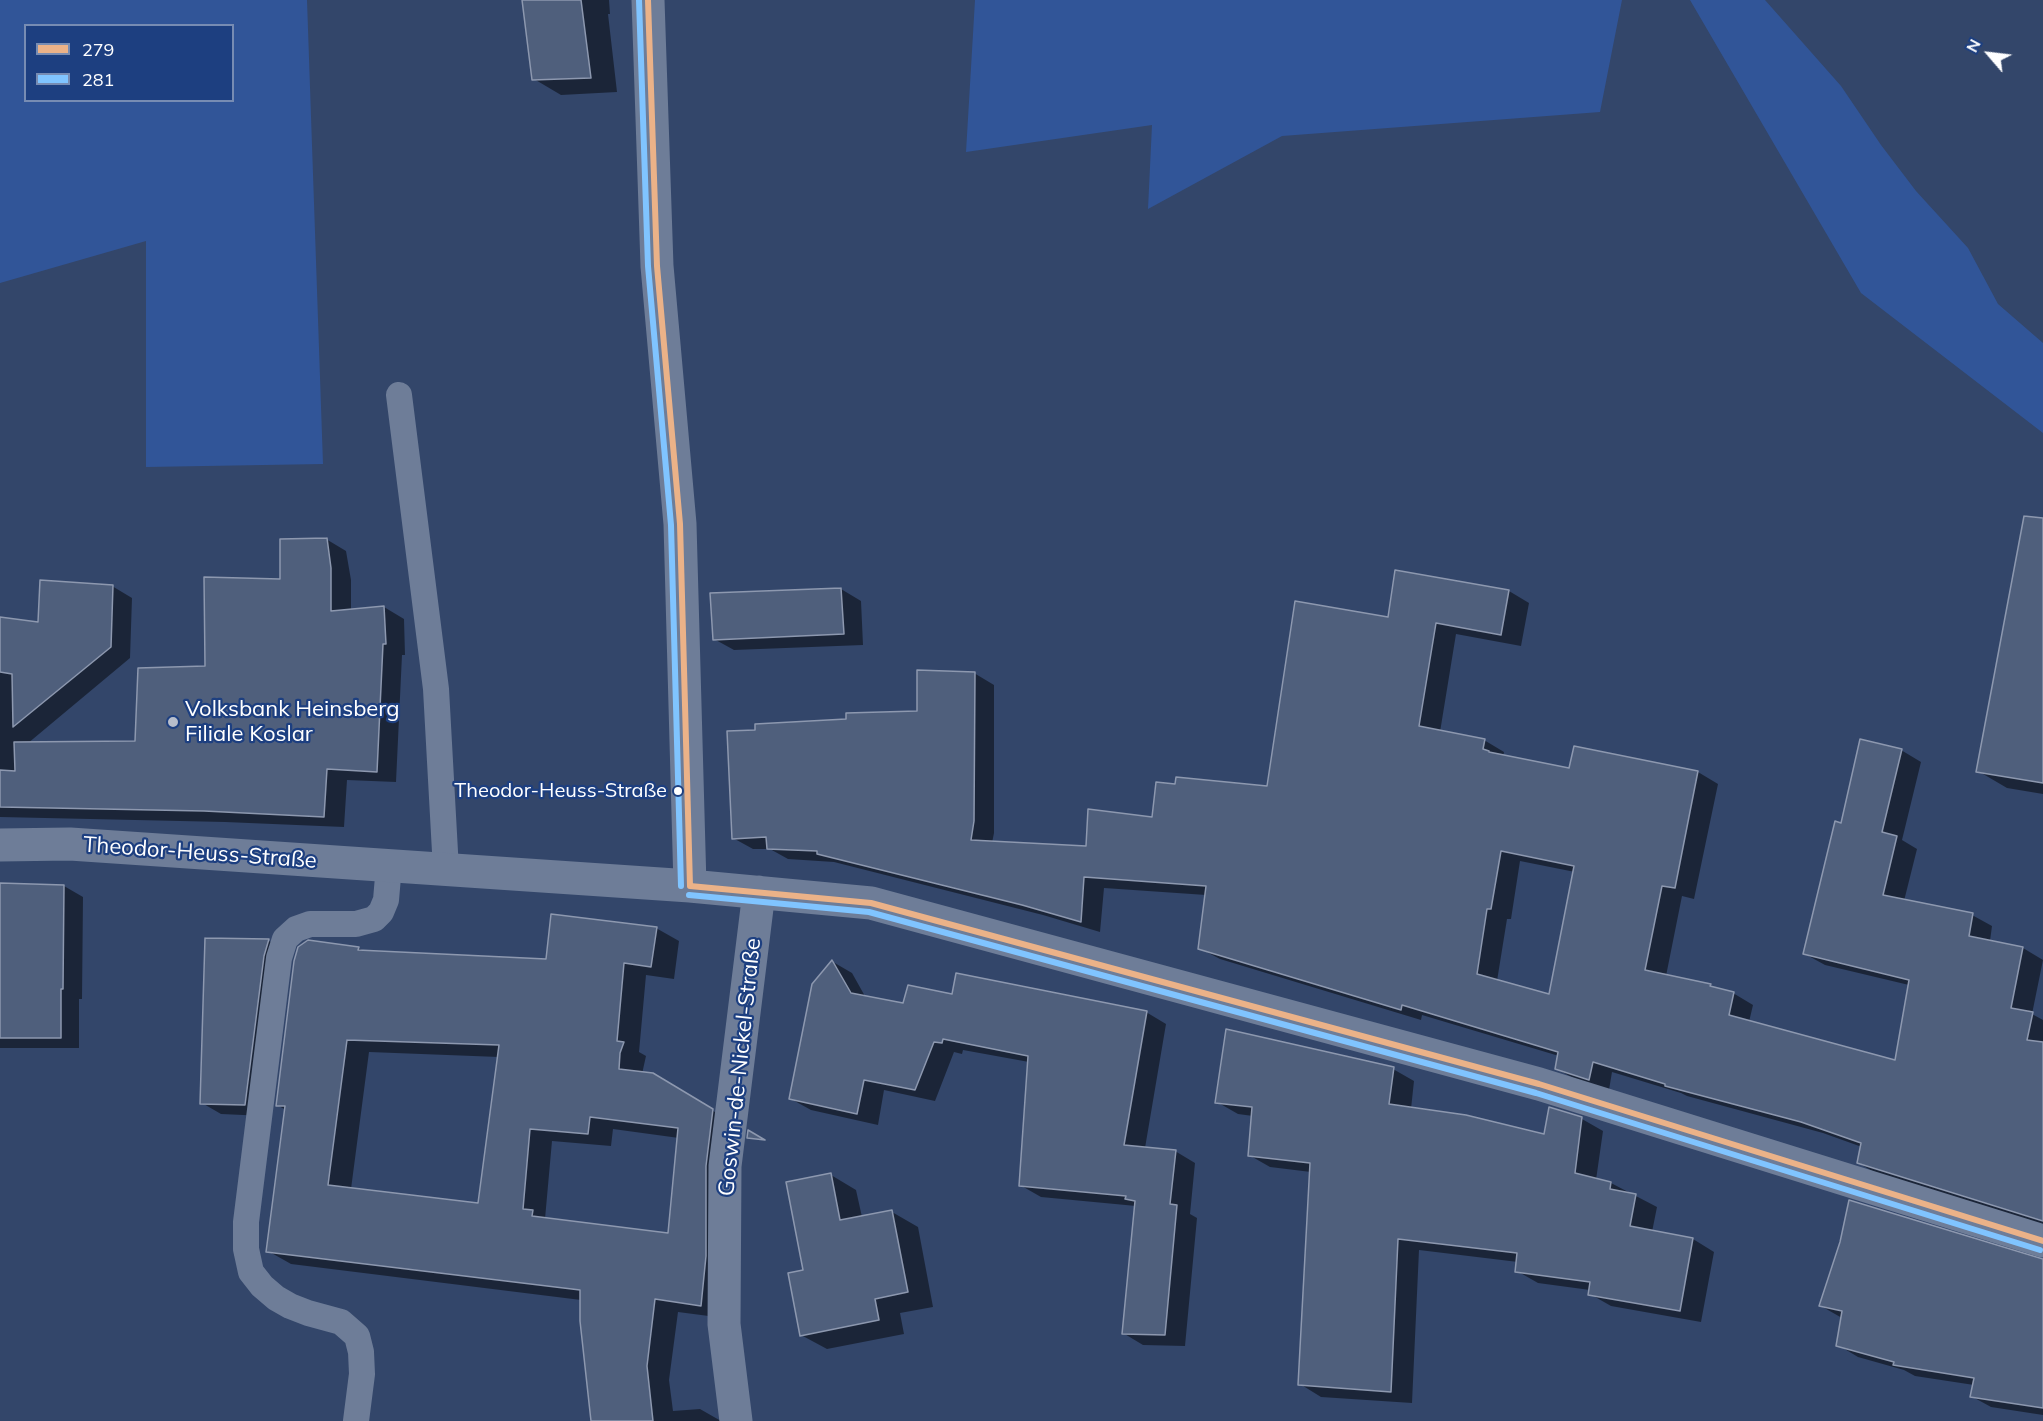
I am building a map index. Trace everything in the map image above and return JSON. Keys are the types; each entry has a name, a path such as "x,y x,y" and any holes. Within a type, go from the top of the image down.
{"street":[{"path":"648,0 657,266 680,524 690,886"},
{"name":"Theodor-Heuss-Straße","path":"0,845 70,844 389,865 690,886 872,903 1551,1087 2043,1240"},
{"name":"Goswin-de-Nickel-Straße","path":"736,1421 724,1324 725,1166 759,892"}],"lane":[{"path":"399,395 436,689 446,870"},
{"path":"356,1421 362,1374 361,1352 357,1336 341,1322 308,1313 283,1302 262,1286 251,1272 246,1249 246,1222 279,958 285,939 296,929 310,924 356,924 374,919 381,912 386,900 389,865"}],"shaded area":[{"path":"0,0 307,0 323,464 146,467 146,241 0,283"},
{"path":"975,0 1622,0 1600,112 1282,136 1148,209 1152,125 966,152"},
{"path":"1690,0 1765,0 1841,86 1916,191 1968,248 1998,304 2043,343 2043,433 1861,293"}],"building":[{"path":"522,0 581,0 591,78 532,80"},
{"path":"2024,516 2043,518 2043,783 1976,772"},
{"path":"327,538 331,568 331,611 384,606 386,644 383,644 377,772 327,769 324,817 204,811 0,807 0,770 15,771 14,742 135,741 138,668 205,666 204,577 280,579 280,539"},
{"path":"1395,570 1509,590 1501,635 1436,623 1419,726 1485,739 1483,749 1489,752 1569,768 1574,746 1698,771 1675,888 1662,886 1645,970 1711,984 1710,986 1734,992 1729,1015 1895,1060 1909,980 1803,954 1835,821 1841,823 1860,739 1902,749 1882,832 1897,836 1883,895 1973,913 1969,936 2023,947 2011,1008 2033,1012 2027,1040 2043,1042 2043,1221 1857,1163 1861,1143 1801,1122 1665,1086 1665,1084 1593,1062 1589,1080 1555,1069 1558,1052 1402,1005 1401,1010 1198,949 1206,886 1084,877 1081,922 817,854 817,851 767,849 766,837 732,839 727,731 755,730 755,724 846,719 846,713 917,711 917,670 975,672 974,821 971,840 1086,846 1088,809 1152,817 1156,782 1175,784 1176,777 1267,786 1295,601 1388,617","holes":["1501,851 1574,866 1549,994 1477,974 1487,909 1491,909"]},
{"path":"40,580 113,585 111,647 13,727 12,674 0,672 0,617 38,622"},
{"path":"841,588 844,634 713,640 710,593"},
{"path":"0,883 64,885 61,1038 0,1038"},
{"path":"551,914 657,927 651,967 624,963 617,1041 624,1042 620,1053 619,1069 653,1073 713,1109 706,1166 706,1256 701,1306 655,1299 647,1366 653,1421 591,1421 580,1321 580,1290 266,1252 285,1106 276,1106 294,961 298,947 308,940 359,947 358,950 546,959","holes":["347,1040 499,1045 478,1203 328,1185","590,1117 678,1128 668,1233 532,1216 533,1210 523,1209 530,1129 588,1134"]},
{"path":"205,938 269,939 264,956 245,1105 200,1104"},
{"path":"832,960 851,993 903,1003 908,985 952,994 956,973 1147,1011 1124,1145 1176,1150 1170,1204 1177,1205 1165,1335 1122,1334 1135,1201 1125,1199 1126,1196 1019,1186 1028,1056 943,1039 942,1043 934,1042 915,1090 864,1080 857,1114 789,1099 812,984"},
{"path":"1226,1029 1394,1067 1389,1104 1466,1115 1544,1134 1549,1107 1582,1117 1575,1173 1611,1182 1610,1189 1636,1194 1630,1226 1693,1238 1680,1311 1588,1295 1590,1282 1515,1272 1517,1253 1398,1239 1391,1392 1298,1385 1310,1163 1248,1156 1252,1107 1215,1103"},
{"path":"748,1130 765,1140 747,1138"},
{"path":"831,1173 840,1220 892,1210 908,1292 875,1299 879,1320 800,1336 788,1273 803,1270 786,1182"},
{"path":"1849,1200 2043,1259 2043,1408 1970,1397 1974,1378 1893,1365 1894,1362 1836,1346 1842,1311 1819,1306 1840,1242"}],"transit line":[{"name":"281","path":"639,0 648,266 671,525 681,886"},
{"name":"279","path":"648,0 657,266 680,524 690,886"},
{"name":"279","path":"690,886 871,903 1539,1084 2043,1241"},
{"name":"281","path":"689,895 869,912 1536,1093 2040,1250"}],"place":[{"name":"Volksbank Heinsberg Filiale Koslar","path":"173,722"},
{"name":"Theodor-Heuss-Straße","path":"678,791"}]}
